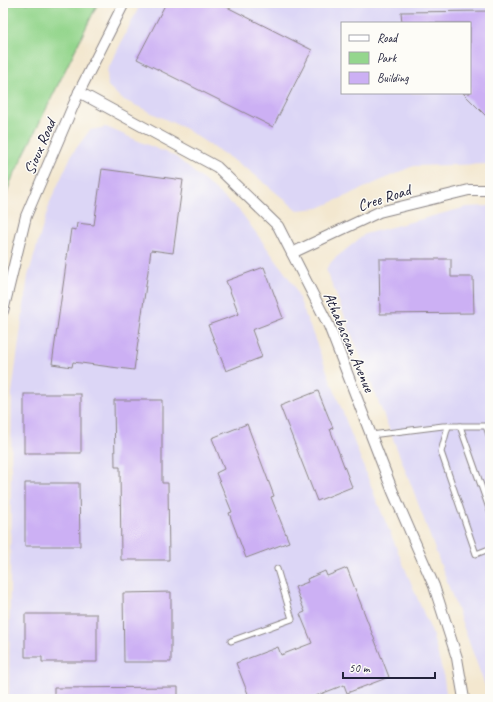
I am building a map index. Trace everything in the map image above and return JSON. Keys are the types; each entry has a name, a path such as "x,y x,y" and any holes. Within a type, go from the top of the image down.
{"street":[{"name":"Sioux Road","path":"3,311 26,216 80,92 124,3"},
{"name":"Athabascan Avenue","path":"80,92 217,167 278,226 329,326 393,492 434,586 456,658 464,699"},
{"name":"Cree Road","path":"292,253 379,212 469,190 490,190"}],"lane":[{"path":"371,435 448,426 488,426 490,438"},
{"path":"448,426 441,452 448,474 476,554 490,550"},
{"path":"460,426 490,511"},
{"path":"231,641 292,619 277,569"}],"shaded area":[{"path":"141,3 490,3 490,164 413,166 319,208 297,210 250,171 184,128 122,99 108,86 107,71"},
{"path":"106,127 176,157 240,211 294,285 376,499 432,633 443,673 447,699 9,699 12,393 28,276 50,202 72,154 90,130"},
{"path":"490,206 490,699 412,487 326,269 333,260 365,234 467,207"}],"green space":[{"path":"3,3 98,3 10,183 3,207"}],"building":[{"path":"166,3 219,3 312,50 273,127 137,59"},
{"path":"490,11 490,120 464,94 471,94 471,22 402,22 401,12"},
{"path":"102,169 183,180 173,253 151,250 134,370 73,362 72,367 52,364 71,229 76,230 77,223 94,225"},
{"path":"379,259 451,259 451,277 473,277 474,313 380,314"},
{"path":"264,267 283,318 252,330 262,357 226,371 208,325 239,314 226,281"},
{"path":"318,391 333,428 330,429 352,487 317,501 280,406"},
{"path":"24,394 81,394 81,453 24,453"},
{"path":"114,400 162,400 162,483 168,483 169,560 121,560 120,467 115,467"},
{"path":"247,424 274,496 271,497 289,542 246,558 229,513 232,512 216,473 224,469 212,438"},
{"path":"25,483 79,483 80,546 25,546"},
{"path":"347,568 389,677 347,693 344,685 308,699 250,699 236,663 278,647 281,655 312,643 300,614 305,612 295,587 308,582 307,579 325,571 327,576"},
{"path":"171,592 171,662 124,662 123,593"},
{"path":"25,614 97,614 97,662 42,662 42,657 25,657"},
{"path":"178,687 178,699 54,699 54,688"}]}
